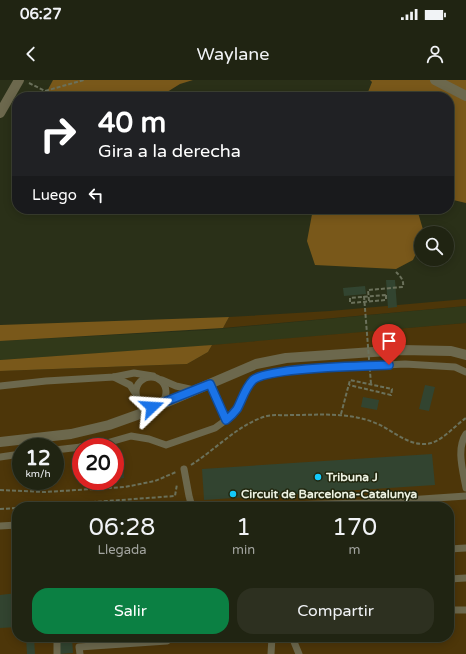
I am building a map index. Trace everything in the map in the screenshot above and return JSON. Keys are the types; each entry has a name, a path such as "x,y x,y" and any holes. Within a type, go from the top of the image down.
{"street":[{"path":"12,92 19,80"},
{"path":"435,80 466,96"},
{"path":"0,113 12,92"},
{"path":"0,442 71,434 91,430 137,415 256,364 286,358 402,350 451,351 466,355"}],"lane":[{"path":"124,438 132,436 169,445 215,428 226,420 237,408 250,383 265,375 326,368 405,364 455,367 466,372"},
{"path":"0,386 46,381 114,377 134,373 153,376 176,386 196,390"},
{"path":"135,393 138,382 145,377 153,376"},
{"path":"114,377 130,385 141,404 148,407 156,406 163,402 166,394 165,386 160,380"},
{"path":"210,384 226,420"},
{"path":"466,434 462,441 461,452 466,488"},
{"path":"0,457 12,455"},
{"path":"184,469 191,502"},
{"path":"378,502 466,496"},
{"path":"0,526 12,525"},
{"path":"454,549 466,548"},
{"path":"454,579 466,578"},
{"path":"454,610 466,610"},
{"path":"57,642 57,654"},
{"path":"80,654 79,647 152,642"},
{"path":"270,654 271,642"},
{"path":"294,642 299,654"}],"path":[{"path":"37,88 45,91 84,80"},
{"path":"369,301 368,290 403,287 402,278 396,272"},
{"path":"386,295 386,300 369,301 350,303 350,298 386,295"},
{"path":"364,296 371,384"},
{"path":"341,414 350,380 392,389 391,394 349,385"},
{"path":"0,490 44,492 125,487 154,481 184,469 239,430 257,419 270,415 341,414 373,422 396,435 417,443 426,444 439,439 466,418"},
{"path":"94,502 175,496 177,483"},
{"path":"0,509 12,508"}],"shaded area":[{"path":"53,80 193,80 180,84 167,92 47,92"},
{"path":"370,80 466,80 466,203 454,200 454,92 368,92 372,82"},
{"path":"312,214 418,214 422,226 414,226 414,258 413,260 396,269 315,265 307,241"},
{"path":"466,299 466,306 223,328 229,317 330,311"},
{"path":"466,306 466,323 205,346 0,360 0,341 208,330"},
{"path":"229,317 223,328 0,341 0,325"},
{"name":"Circuit de Barcelona-Catalunya","path":"466,323 466,654 0,654 0,371 187,364 208,352 212,345"},
{"path":"212,345 208,352 187,364 0,371 0,360"}],"building":[{"path":"386,280 395,280 397,307 388,308"},
{"path":"365,286 366,294 344,296 343,288"},
{"path":"425,385 435,387 429,411 419,409"},
{"path":"363,397 379,400 377,410 361,407"},
{"name":"Tribuna J","path":"432,454 435,485 204,500 202,469"},
{"path":"12,594 12,627 0,628 0,595"},
{"path":"26,642 34,642 35,654 27,654"},
{"path":"59,642 72,642 73,653 60,654"}],"place":[{"name":"Tribuna J","path":"318,477"},
{"name":"Circuit de Barcelona-Catalunya","path":"233,494"}],"route":[{"path":"152,407 210,384 226,420 237,408 250,383 265,375 326,368 389,365"}]}
